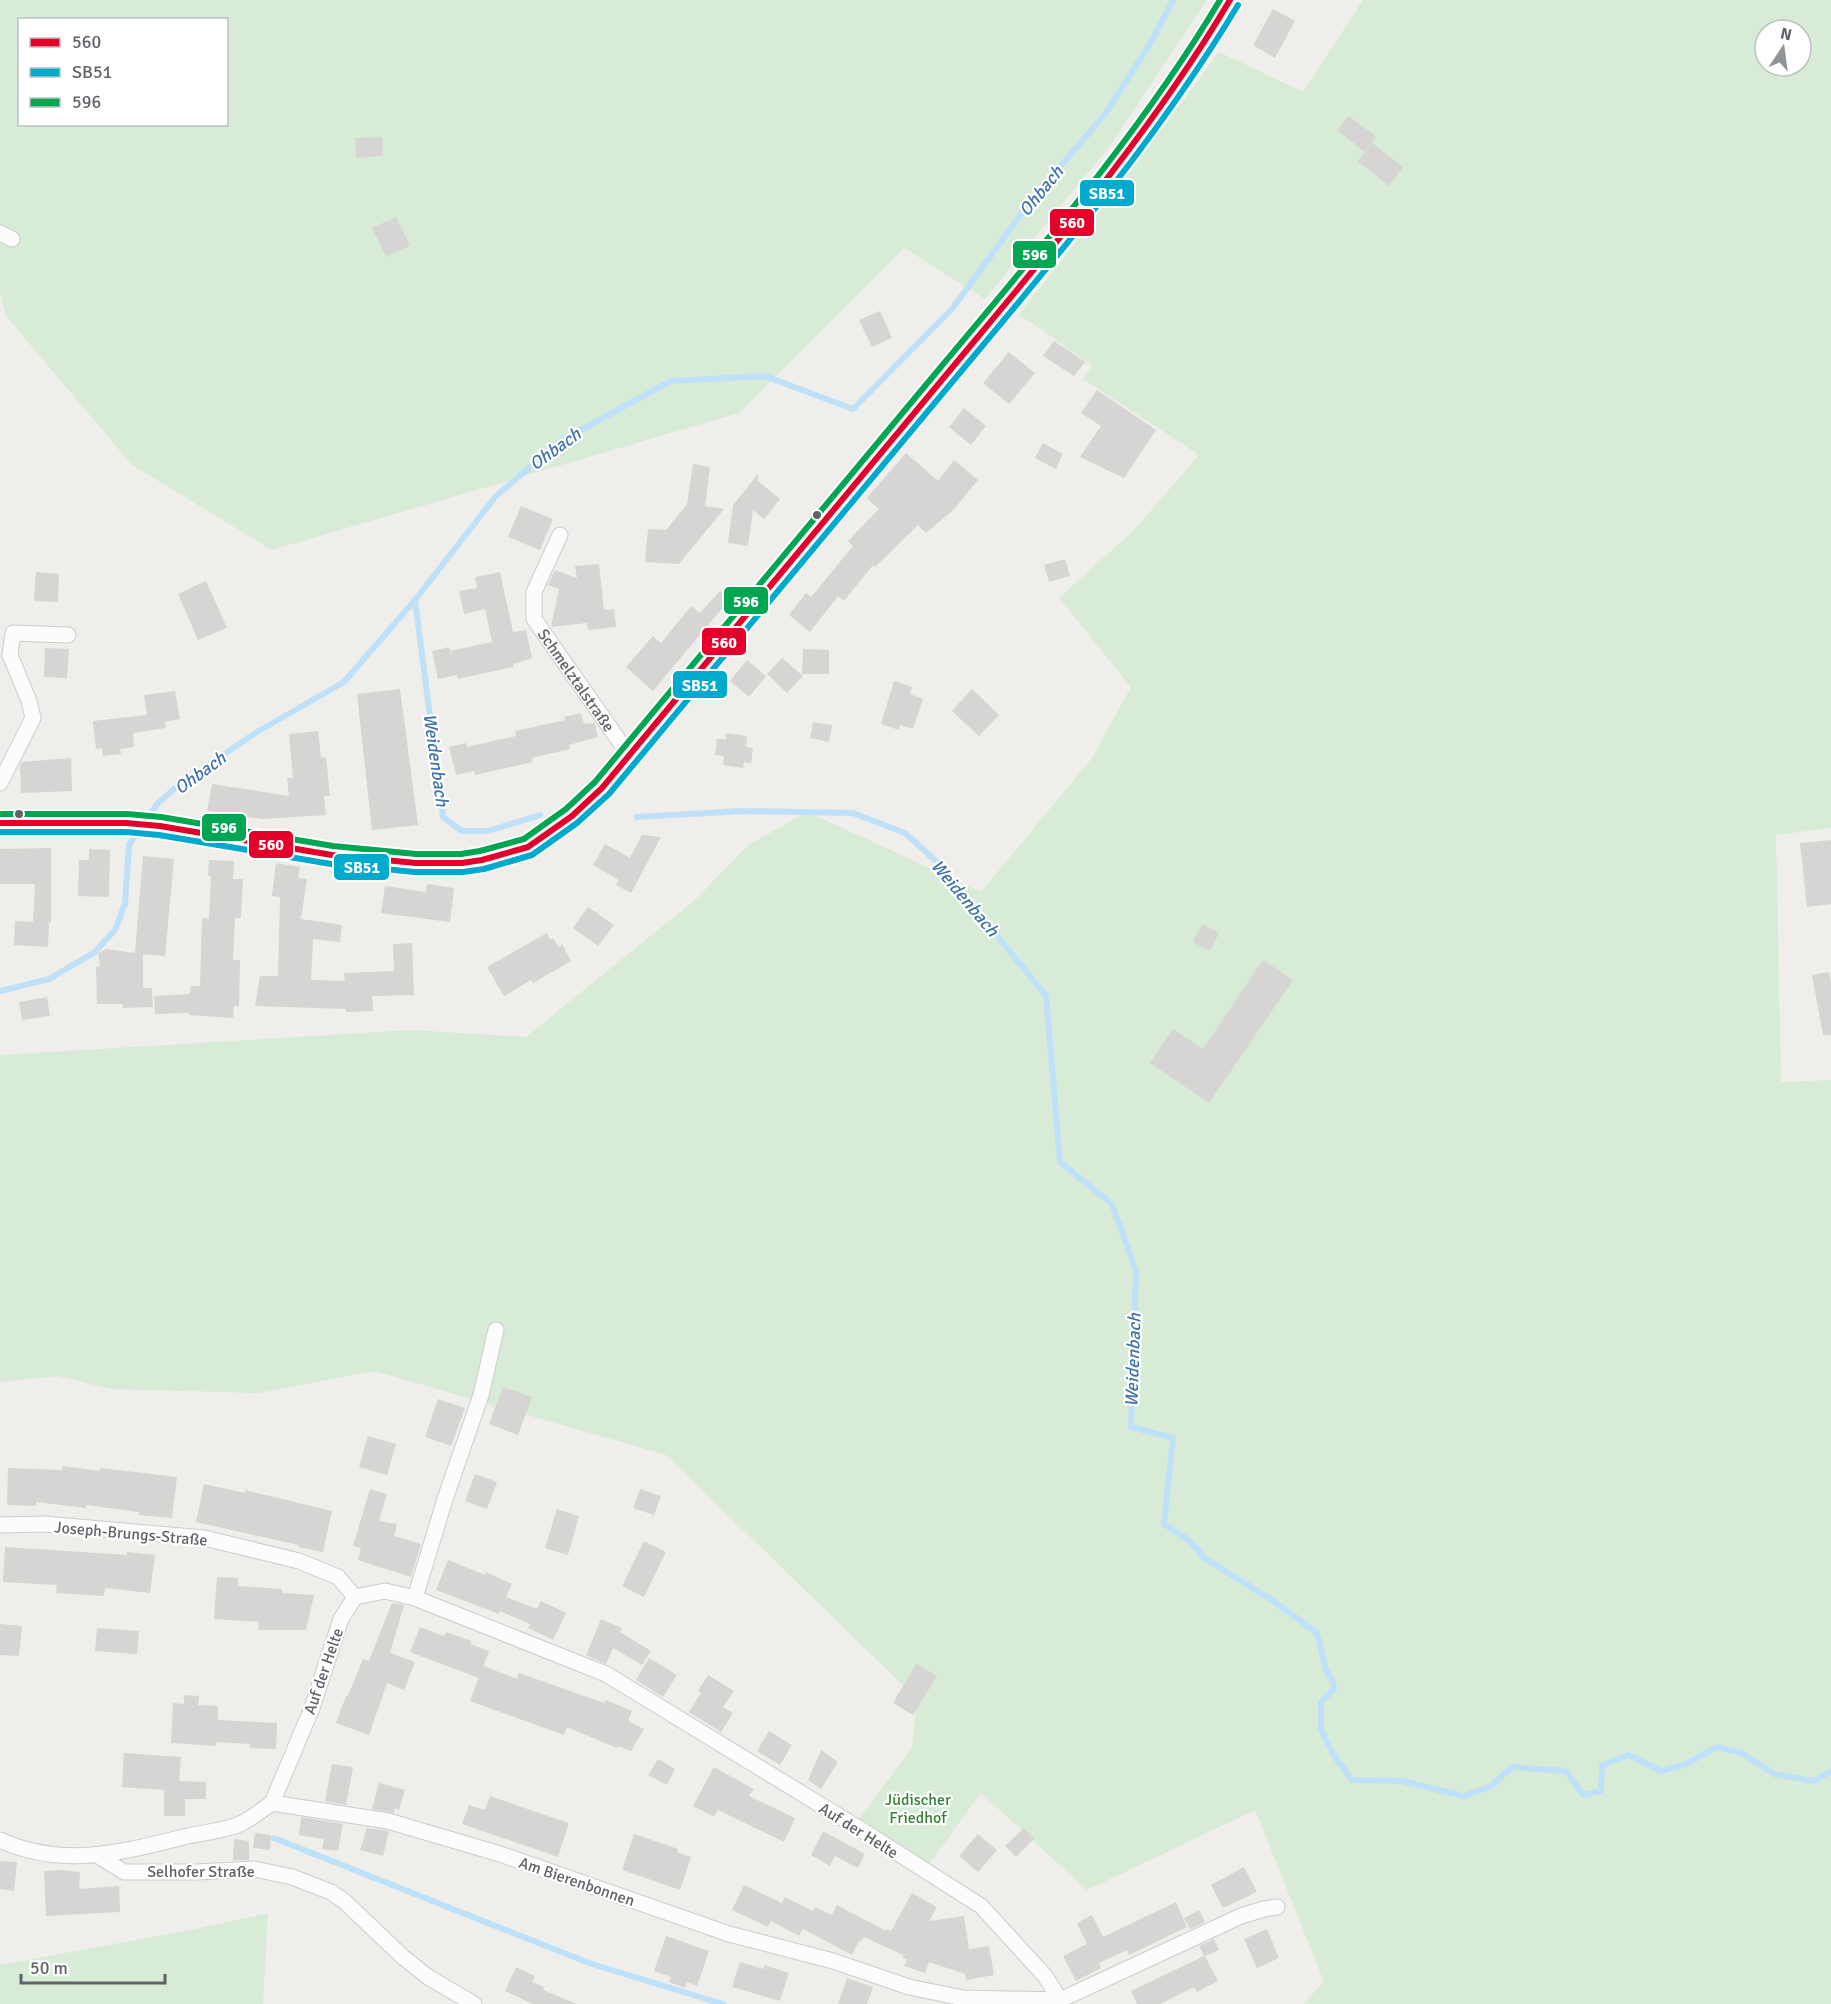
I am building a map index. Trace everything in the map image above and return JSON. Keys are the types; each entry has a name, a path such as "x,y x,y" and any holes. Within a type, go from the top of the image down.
{"main road":[{"path":"0,823 126,823 160,826 332,855 417,863 482,860 528,847 572,816 602,788 1008,301 1138,138 1202,47 1230,0"}],"street":[{"name":"Schmelztalstraße","path":"560,535 534,592 534,619 629,755"},
{"path":"0,783 33,718 29,701 5,655 13,633 68,636"},
{"path":"415,1598 445,1498 481,1395 496,1330"},
{"name":"Joseph-Brungs-Straße","path":"0,1525 44,1524 204,1538 299,1561 338,1577 355,1597"},
{"name":"Auf der Helte","path":"272,1803 312,1708 341,1619 355,1597 385,1591 415,1598 606,1674 860,1829 981,1906 1045,1976 1060,2000"},
{"path":"0,1840 21,1849 65,1857 96,1855 242,1824 272,1803"},
{"name":"Am Bierenbonnen","path":"272,1803 388,1821 500,1854 729,1934 833,1961 909,1987 963,1998 1060,2000"},
{"name":"Selhofer Straße","path":"96,1855 124,1872 255,1869 292,1877 331,1892 428,1977 474,2004"},
{"path":"1060,2000 1241,1916 1276,1907"}],"green space":[{"path":"0,0 1207,0 1112,143 985,299 904,248 739,413 272,550 132,465 6,316 0,292"},
{"name":"Jüdischer Friedhof","path":"1363,0 1831,0 1831,828 1776,835 1781,1082 1831,1080 1831,2004 1303,2004 1324,1982 1255,1810 1087,1890 981,1793 928,1865 859,1819 912,1748 917,1699 666,1455 374,1371 260,1393 110,1389 58,1376 0,1382 0,1055 411,1030 526,1037 696,899 748,845 808,812 981,892 1092,758 1131,687 1059,598 1134,530 1199,455 1083,379 1092,366 1031,322 1018,316 1105,205 1219,52 1303,92"},
{"path":"268,1913 263,2004 0,2004 0,1965 195,1929"}],"building":[{"path":"1273,9 1295,21 1275,58 1253,45"},
{"path":"1348,116 1376,136 1365,152 1337,130"},
{"path":"382,137 383,156 356,158 355,138"},
{"path":"1372,143 1403,167 1389,186 1358,161"},
{"path":"396,217 410,246 386,257 372,228"},
{"path":"880,311 892,338 872,347 859,320"},
{"path":"1054,341 1085,362 1074,376 1043,356"},
{"path":"1009,352 1035,373 1009,404 983,383"},
{"path":"1097,390 1156,430 1124,478 1080,457 1101,426 1081,413"},
{"path":"964,408 986,426 971,445 949,427"},
{"path":"1043,443 1063,454 1056,469 1035,458"},
{"path":"906,453 938,481 954,460 978,480 954,509 926,533 918,525 875,567 873,565 844,601 838,596 810,632 789,615 806,593 811,597 853,546 848,541 879,509 867,498"},
{"path":"693,464 710,467 705,506 724,509 679,564 645,562 648,529 666,530 687,504"},
{"path":"758,474 758,481 780,499 764,519 753,510 748,546 728,543 733,505"},
{"path":"521,506 553,519 540,550 508,537"},
{"path":"1065,559 1070,576 1049,582 1044,565"},
{"path":"599,564 604,610 614,609 616,627 588,630 587,623 551,627 559,589 548,585 555,570 577,578 575,566"},
{"path":"36,572 59,574 58,602 34,601"},
{"path":"500,572 513,632 526,630 532,658 513,664 514,667 458,679 457,675 438,679 432,651 449,647 450,651 492,642 485,609 464,614 459,591 477,588 475,577"},
{"path":"206,581 227,628 198,640 178,594"},
{"path":"720,591 730,599 653,691 626,667 653,636 661,643 691,606 700,613"},
{"path":"45,648 69,649 67,678 44,677"},
{"path":"803,649 829,650 829,674 802,674"},
{"path":"782,658 803,676 787,693 767,674"},
{"path":"747,660 766,676 749,697 730,681"},
{"path":"894,681 912,687 910,694 923,699 913,729 900,725 899,730 881,724"},
{"path":"400,689 418,825 372,830 357,694"},
{"path":"972,689 999,715 979,736 952,711"},
{"path":"175,691 180,719 165,722 166,728 133,733 134,747 120,749 121,754 103,756 102,748 96,749 93,721 147,715 144,695"},
{"path":"581,713 584,724 595,723 598,737 569,745 570,749 532,758 533,762 475,775 474,771 456,775 449,747 466,743 467,747 516,736 515,731 565,720 564,717"},
{"path":"813,722 832,725 829,742 810,738"},
{"path":"318,731 321,758 326,757 330,796 324,796 326,815 262,819 207,811 212,784 289,796 287,778 293,778 289,734"},
{"path":"726,733 747,736 746,747 753,748 751,763 744,762 743,768 723,765 724,756 715,755 717,739 726,739"},
{"path":"71,758 72,791 21,793 20,765 22,762"},
{"path":"642,835 661,837 631,893 616,885 619,880 593,865 605,844 630,858"},
{"path":"1831,840 1831,904 1807,907 1800,843"},
{"path":"51,848 51,922 49,922 48,947 14,945 15,921 33,922 35,884 0,884 0,849"},
{"path":"89,849 110,850 109,897 78,896 79,860 89,860"},
{"path":"143,856 174,859 165,956 143,954 143,988 152,988 153,1007 123,1008 123,1004 97,1004 96,967 100,966 98,953 106,949 135,953"},
{"path":"209,860 234,861 233,879 243,879 241,918 235,918 233,960 240,960 239,1006 234,1006 233,1018 189,1015 189,1013 155,1014 154,996 190,994 191,986 200,986 202,918 209,919 211,876 208,876"},
{"path":"276,863 300,867 298,878 307,879 301,919 342,925 340,942 313,939 311,980 345,981 344,973 394,971 393,944 412,943 414,995 372,996 373,1011 346,1012 346,1009 255,1006 260,976 278,976 280,897 272,896"},
{"path":"427,884 454,888 450,922 381,913 385,886 426,892"},
{"path":"588,907 614,925 598,946 573,928"},
{"path":"1202,924 1219,933 1210,951 1193,942"},
{"path":"547,933 550,940 553,938 559,948 562,944 571,961 533,983 531,980 504,996 487,967"},
{"path":"1263,960 1293,980 1209,1103 1150,1063 1173,1029 1203,1049"},
{"path":"1829,972 1831,1035 1823,1035 1812,975"},
{"path":"47,997 50,1016 22,1020 19,1002"},
{"path":"503,1387 532,1397 518,1435 489,1424"},
{"path":"438,1399 465,1408 451,1446 425,1437"},
{"path":"368,1436 396,1444 387,1475 359,1467"},
{"path":"63,1466 177,1477 172,1518 139,1515 139,1512 86,1505 86,1508 36,1502 36,1506 7,1505 8,1468 62,1470"},
{"path":"475,1474 497,1482 487,1509 465,1501"},
{"path":"204,1484 245,1493 245,1490 332,1511 323,1552 196,1522"},
{"path":"370,1489 387,1494 379,1521 397,1524 394,1536 421,1544 411,1577 358,1560 361,1548 353,1546"},
{"path":"640,1489 661,1496 654,1515 633,1508"},
{"path":"557,1509 579,1516 568,1555 545,1548"},
{"path":"644,1541 666,1552 644,1597 622,1586"},
{"path":"5,1547 155,1555 150,1593 105,1588 104,1596 56,1593 57,1585 3,1582"},
{"path":"448,1560 485,1575 486,1572 512,1584 506,1597 537,1609 541,1601 566,1613 553,1640 528,1628 530,1624 500,1611 499,1614 436,1590"},
{"path":"217,1577 238,1578 238,1586 282,1589 282,1593 314,1595 306,1630 258,1630 259,1622 214,1619"},
{"path":"392,1603 404,1605 390,1653 415,1662 404,1690 387,1683 369,1735 336,1723 363,1659 369,1661"},
{"path":"601,1619 622,1628 620,1632 651,1651 642,1665 613,1648 606,1664 586,1655"},
{"path":"0,1624 22,1626 19,1656 0,1655"},
{"path":"420,1627 444,1636 446,1632 472,1641 470,1644 489,1651 479,1678 410,1652"},
{"path":"97,1628 139,1631 137,1654 95,1651"},
{"path":"649,1658 677,1675 663,1697 636,1680"},
{"path":"916,1664 937,1676 913,1715 893,1703"},
{"path":"483,1666 517,1679 519,1673 604,1703 606,1700 632,1711 628,1721 644,1729 631,1751 618,1746 617,1748 567,1727 564,1735 470,1701"},
{"path":"708,1675 734,1691 723,1707 733,1713 721,1732 689,1712 701,1693 698,1691"},
{"path":"184,1695 199,1696 198,1705 218,1706 218,1720 277,1723 276,1749 250,1748 250,1744 216,1742 216,1746 171,1743 173,1703 184,1704"},
{"path":"769,1731 792,1745 780,1765 757,1751"},
{"path":"821,1750 838,1762 821,1789 808,1780"},
{"path":"124,1753 181,1757 179,1781 206,1782 206,1799 185,1799 185,1816 164,1816 164,1790 122,1787"},
{"path":"658,1759 675,1769 667,1785 648,1775"},
{"path":"332,1764 353,1767 346,1805 325,1801"},
{"path":"714,1767 754,1789 749,1796 795,1818 784,1842 718,1810 714,1817 693,1806"},
{"path":"379,1783 405,1790 399,1810 395,1808 394,1813 372,1809"},
{"path":"490,1796 569,1823 558,1857 462,1824 469,1805 485,1810"},
{"path":"301,1817 343,1824 338,1851 322,1849 324,1839 299,1835"},
{"path":"367,1828 389,1831 383,1856 360,1850"},
{"path":"1024,1828 1034,1839 1016,1857 1005,1846"},
{"path":"823,1831 865,1854 858,1868 835,1856 830,1866 811,1855"},
{"path":"255,1833 271,1835 270,1850 253,1848"},
{"path":"634,1834 678,1849 677,1852 691,1857 680,1890 622,1870"},
{"path":"978,1834 997,1850 978,1872 959,1856"},
{"path":"234,1839 249,1841 249,1860 233,1860"},
{"path":"0,1861 17,1862 14,1891 0,1889"},
{"path":"1244,1867 1257,1892 1223,1908 1211,1885"},
{"path":"44,1871 80,1872 79,1889 119,1886 120,1912 46,1916"},
{"path":"744,1885 782,1903 785,1897 813,1911 815,1907 832,1915 837,1905 886,1931 887,1929 891,1931 912,1893 937,1907 929,1921 964,1916 969,1949 989,1946 994,1975 966,1980 965,1974 929,1962 925,1973 904,1966 907,1959 903,1958 903,1955 864,1937 861,1942 859,1941 852,1955 803,1929 799,1936 771,1921 768,1927 732,1910"},
{"path":"1176,1902 1187,1927 1129,1955 1127,1950 1099,1963 1101,1968 1076,1981 1063,1956 1087,1944 1077,1923 1092,1915 1103,1937"},
{"path":"1199,1910 1205,1922 1190,1929 1184,1918"},
{"path":"1267,1929 1279,1958 1257,1968 1244,1939"},
{"path":"666,1936 709,1951 697,1986 687,1982 685,1988 669,1982 671,1977 654,1971"},
{"path":"1214,1939 1219,1950 1205,1956 1218,1981 1197,1992 1194,1987 1160,2004 1137,2004 1131,1991 1204,1956 1199,1946"},
{"path":"740,1962 764,1969 765,1965 789,1973 780,2001 732,1987"},
{"path":"516,1967 535,1976 532,1982 544,1987 543,1990 577,2004 533,2004 505,1991"},
{"path":"847,1978 873,1987 867,2004 838,2004"}],"waterway":[{"name":"Ohbach","path":"146,820 158,803 180,784 257,732 344,682 415,600 496,496 562,440 671,381 765,376 853,409 952,309 1027,206 1105,114 1150,44 1173,0"},
{"name":"Weidenbach","path":"415,600 443,817 462,831 488,831 540,815"},
{"name":"Weidenbach","path":"637,817 743,811 853,813 905,833 937,862 1046,996 1060,1162 1112,1204 1136,1271 1131,1427 1173,1438 1164,1524 1191,1542 1204,1558 1272,1600 1317,1633 1326,1670 1334,1689 1321,1702 1321,1730 1333,1754 1352,1780 1402,1781 1463,1796 1490,1787 1512,1767 1566,1771 1583,1795 1601,1791 1602,1765 1629,1755 1661,1771 1684,1765 1717,1747 1742,1753 1774,1774 1814,1781 1831,1771"},
{"name":"Ohbach","path":"0,991 49,979 95,952 115,930 125,904 129,845 140,828"},
{"path":"274,1838 589,1963 723,2004"}],"transit line":[{"name":"596","path":"0,814 127,814 161,817 333,846 416,854 461,854 524,839 566,809 595,782 1014,280 1123,143 1190,49 1220,0"},
{"name":"560","path":"0,823 126,823 160,826 332,855 416,863 462,863 528,847 572,816 602,788 1021,285 1096,193 1166,99 1230,0"},
{"name":"SB51","path":"0,832 126,832 159,835 331,864 415,872 463,872 484,869 532,855 577,823 609,794 1029,290 1174,104 1238,5"}]}
